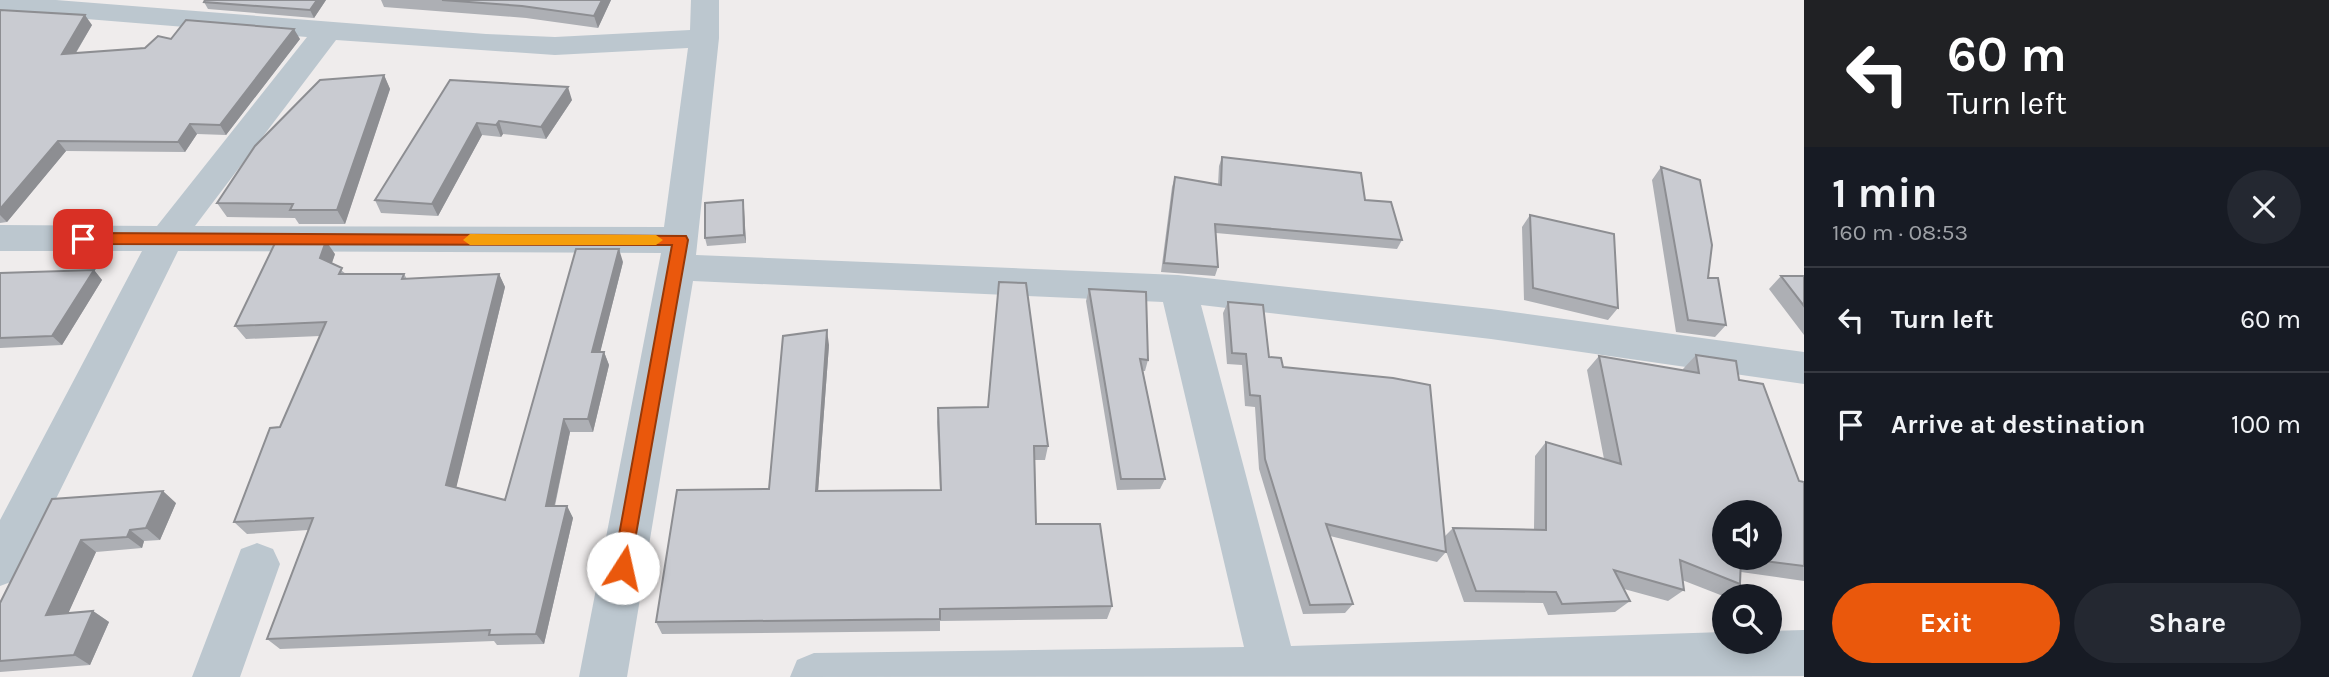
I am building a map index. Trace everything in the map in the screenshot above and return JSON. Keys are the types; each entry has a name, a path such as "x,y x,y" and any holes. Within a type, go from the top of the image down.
{"street":[{"path":"603,677 679,253 704,38 705,0"},
{"path":"0,4 486,43 555,46 704,38"},
{"path":"0,565 166,239 329,29"},
{"path":"0,238 166,239 679,253 1178,289 1492,324 1802,370"},
{"path":"1178,289 1274,674"},
{"path":"216,677 257,564"},
{"path":"814,677 1274,674 1804,653"}],"building":[{"path":"317,0 310,10 204,2"},
{"path":"442,0 602,0 594,16 522,6"},
{"path":"0,10 85,15 62,54 145,48 158,36 171,39 186,20 294,29 220,125 190,124 178,142 58,141 0,209"},
{"path":"384,75 337,210 290,210 293,204 217,203 255,146 320,80"},
{"path":"450,80 568,87 541,127 499,121 496,125 477,123 432,204 375,200"},
{"path":"1222,157 1361,173 1365,200 1391,202 1402,240 1215,224 1218,267 1164,263 1175,177 1221,185"},
{"path":"1661,167 1700,180 1712,245 1708,278 1718,278 1726,325 1688,320"},
{"path":"743,200 744,235 705,238 705,203"},
{"path":"1530,215 1614,234 1618,308 1533,288"},
{"path":"276,241 326,241 320,258 342,268 339,274 404,274 402,279 499,274 446,485 505,500 576,249 619,249 592,352 604,352 588,419 564,419 546,506 567,506 536,634 489,635 490,630 267,639 313,518 234,522 270,428 280,427 326,322 235,326"},
{"path":"94,270 52,336 0,338 0,273"},
{"path":"1781,276 1804,276 1804,306"},
{"path":"999,282 1026,283 1048,446 1034,446 1036,524 1100,524 1112,606 940,609 940,619 656,622 677,490 769,489 783,336 827,330 816,491 941,490 938,408 988,407"},
{"path":"1089,289 1146,292 1148,360 1140,359 1165,479 1121,479"},
{"path":"1228,302 1263,305 1269,357 1281,358 1283,367 1393,378 1430,385 1446,552 1326,524 1353,604 1310,605 1265,459 1260,396 1250,395 1246,354 1232,353"},
{"path":"1696,355 1736,361 1739,380 1763,384 1799,481 1804,482 1804,566 1782,563 1782,500 1712,500 1712,570 1741,570 1740,584 1680,560 1684,590 1614,570 1630,601 1562,604 1556,592 1476,591 1453,528 1546,530 1546,442 1621,464 1599,356 1699,373"},
{"path":"163,491 146,528 130,530 127,537 81,540 46,615 93,611 74,655 0,661 0,603 52,499"}],"slow traffic":[{"path":"470,240 656,240"}],"route":[{"path":"83,239 681,240 623,568"}]}
